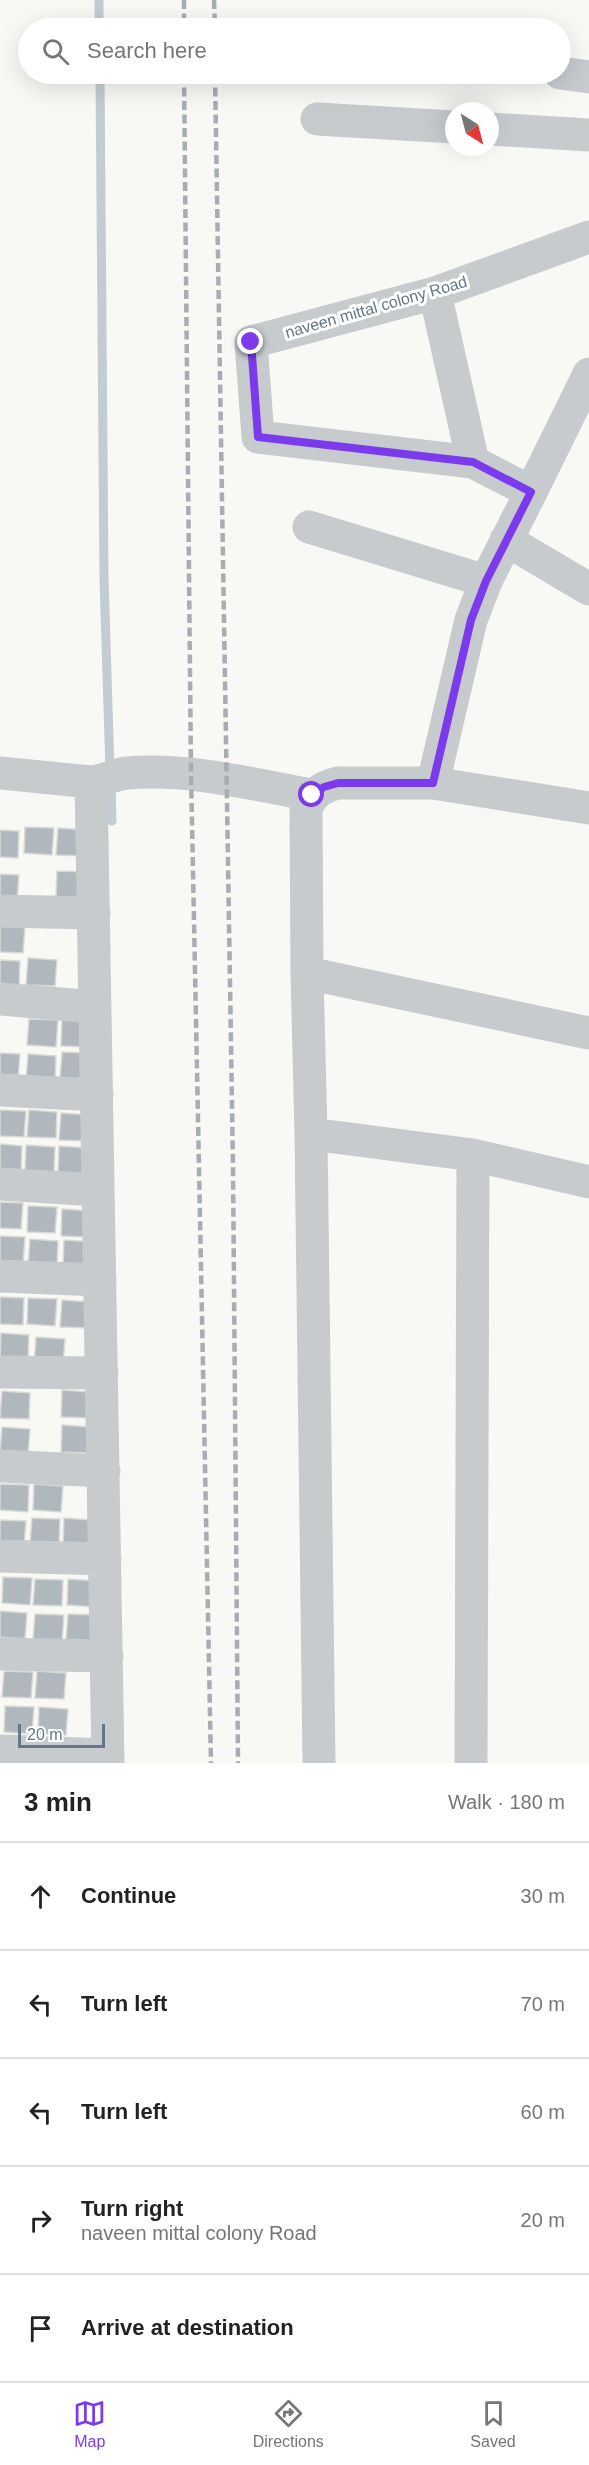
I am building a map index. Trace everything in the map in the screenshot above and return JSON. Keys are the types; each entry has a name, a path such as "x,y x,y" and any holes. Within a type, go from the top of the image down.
{"street":[{"path":"571,74 589,77"},
{"path":"317,119 445,126"},
{"path":"499,130 589,135"},
{"name":"naveen mittal colony Road","path":"473,462 258,437 251,342 435,293 589,237"},
{"path":"435,293 473,462 531,492"},
{"path":"433,783 471,620 486,581 586,387"},
{"path":"309,527 486,581"},
{"path":"506,540 589,589"},
{"path":"0,773 106,779 191,772 312,795"},
{"path":"0,1751 108,1759 94,913 106,779"},
{"path":"319,1763 306,808 312,795 324,787 338,783 433,783 589,808"},
{"path":"0,910 94,913"},
{"path":"307,973 589,1033"},
{"path":"0,999 95,1007"},
{"path":"0,1090 97,1095"},
{"path":"311,1134 473,1155 589,1182"},
{"path":"471,1763 473,1155"},
{"path":"0,1184 98,1190"},
{"path":"0,1276 100,1280"},
{"path":"0,1371 102,1373"},
{"path":"0,1466 104,1471"},
{"path":"0,1556 105,1559"},
{"path":"0,1654 106,1656"}],"building":[{"path":"25,827 54,828 52,855 24,853"},
{"path":"58,828 86,830 85,856 56,855"},
{"path":"0,830 19,831 18,858 0,857"},
{"path":"57,871 86,872 84,899 56,897"},
{"path":"0,874 19,875 17,901 0,900"},
{"path":"0,925 25,927 23,953 0,952"},
{"path":"28,958 57,960 55,986 26,985"},
{"path":"0,960 20,961 19,988 0,987"},
{"path":"29,1019 58,1020 56,1047 27,1045"},
{"path":"62,1019 91,1021 89,1047 61,1046"},
{"path":"62,1052 90,1053 89,1080 60,1078"},
{"path":"0,1053 20,1054 18,1080 0,1080"},
{"path":"28,1054 56,1056 55,1082 26,1081"},
{"path":"0,1110 26,1111 24,1137 0,1136"},
{"path":"29,1110 57,1112 56,1138 27,1137"},
{"path":"61,1113 89,1115 88,1141 59,1140"},
{"path":"0,1144 22,1146 21,1171 0,1171"},
{"path":"26,1145 55,1147 54,1173 25,1171"},
{"path":"59,1146 88,1148 87,1174 58,1173"},
{"path":"0,1202 23,1203 21,1229 0,1228"},
{"path":"28,1206 57,1207 55,1233 27,1232"},
{"path":"62,1209 91,1211 89,1237 61,1236"},
{"path":"0,1236 25,1237 23,1264 0,1263"},
{"path":"30,1239 58,1241 57,1267 28,1265"},
{"path":"64,1240 93,1242 92,1268 63,1267"},
{"path":"0,1297 24,1298 23,1325 0,1324"},
{"path":"28,1298 57,1299 55,1326 27,1324"},
{"path":"62,1300 91,1302 89,1328 60,1327"},
{"path":"1,1333 29,1335 28,1361 0,1360"},
{"path":"36,1337 65,1339 63,1365 34,1364"},
{"path":"62,1390 90,1392 89,1418 61,1417"},
{"path":"2,1391 30,1393 29,1419 0,1418"},
{"path":"62,1425 90,1427 89,1453 61,1452"},
{"path":"2,1427 30,1429 28,1455 0,1454"},
{"path":"0,1484 29,1485 28,1512 0,1510"},
{"path":"34,1484 63,1486 61,1512 33,1510"},
{"path":"32,1518 60,1519 59,1545 30,1544"},
{"path":"64,1518 92,1520 91,1547 63,1545"},
{"path":"0,1520 26,1521 24,1547 0,1546"},
{"path":"3,1577 32,1578 30,1605 2,1603"},
{"path":"35,1579 63,1580 62,1606 33,1605"},
{"path":"68,1579 97,1581 95,1607 67,1605"},
{"path":"0,1611 27,1613 25,1639 0,1637"},
{"path":"35,1614 64,1615 62,1642 33,1640"},
{"path":"68,1614 96,1615 95,1642 66,1640"},
{"path":"4,1671 33,1672 31,1698 2,1697"},
{"path":"37,1671 66,1673 64,1699 35,1698"},
{"path":"5,1706 34,1707 32,1734 4,1732"},
{"path":"39,1707 68,1709 66,1735 38,1734"}],"waterway":[{"path":"99,0 99,18"},
{"path":"100,84 104,579 110,770"},
{"path":"111,784 112,821"}],"railway":[{"path":"184,0 184,18"},
{"path":"214,0 215,18"},
{"path":"184,84 191,772 211,1763"},
{"path":"215,84 233,1165 238,1763"}],"route":[{"path":"251,342 258,437 473,462 531,492 486,581 471,620 433,783 338,783 324,787 312,795"}]}
